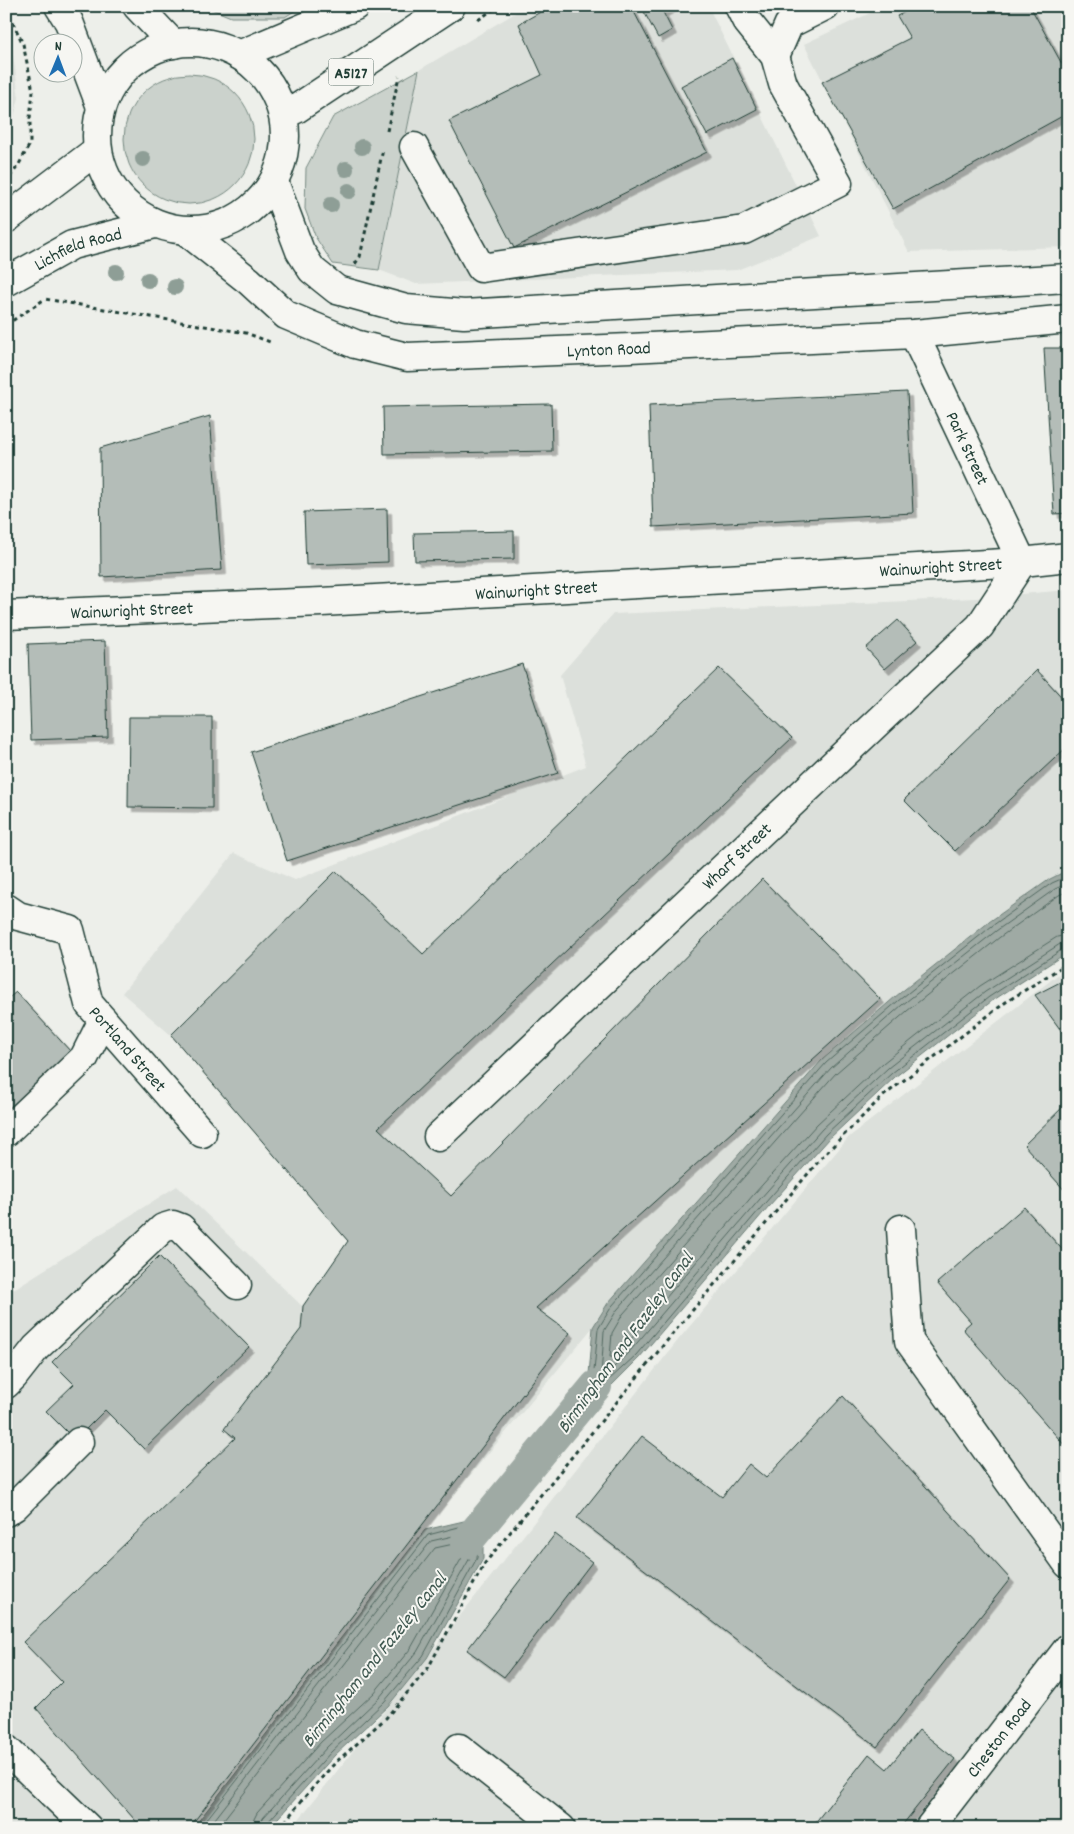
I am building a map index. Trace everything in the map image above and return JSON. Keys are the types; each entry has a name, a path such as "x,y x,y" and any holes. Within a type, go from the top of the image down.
{"main road":[{"path":"59,6 69,22 100,107"},
{"path":"136,6 173,44"},
{"path":"239,55 354,6"},
{"name":"A5127","path":"283,115 296,109 451,6"},
{"path":"414,147 481,268 744,230 838,183 783,84 775,56 746,20 739,6"},
{"path":"775,56 789,24 825,6"},
{"path":"196,42 218,46 239,55 254,66 267,81 277,97 283,115 285,150 274,182 258,203 237,219 213,228 186,231 155,224 134,212 116,195 104,174 97,150 96,129 100,107 111,84 128,65 149,52 173,44 196,42"},
{"path":"6,219 97,150"},
{"path":"274,182 300,251 312,270 337,290 406,309 464,314 1068,278"},
{"name":"Lichfield Road","path":"6,282 72,245 155,224"},
{"name":"Lynton Road","path":"186,231 249,281 286,315 355,344 407,357 914,334 1068,319"},
{"name":"Park Street","path":"914,334 1022,562"},
{"name":"Wainwright Street","path":"6,615 332,601 1022,562 1068,557"},
{"name":"Wharf Street","path":"438,1138 980,626 1022,562"},
{"name":"Portland Street","path":"6,908 18,916 70,930 89,1004 202,1133"},
{"path":"6,1132 84,1058 103,1020"},
{"path":"6,1384 36,1348 163,1228 173,1225 182,1228 237,1285"},
{"path":"901,1229 909,1341 1068,1564"},
{"path":"6,1512 14,1507 80,1442"},
{"name":"Cheston Road","path":"929,1828 1068,1648"},
{"path":"459,1748 561,1828"},
{"path":"6,1749 88,1828"}],"path":[{"path":"6,180 18,166 30,144 33,91 23,44 7,10 10,6"},
{"path":"386,135 400,70"},
{"path":"337,290 360,257 384,144"},
{"path":"6,325 45,299 246,333 273,343"},
{"path":"280,1828 302,1800 336,1763 386,1718 428,1668 486,1563 675,1331 823,1156 882,1097 1006,1002 1068,962"}],"shaded area":[{"path":"204,6 302,6 285,17 231,17"},
{"path":"527,6 708,6 821,236 737,270 416,284 379,270 419,70"},
{"path":"885,6 1068,6 1068,247 909,252 804,44"},
{"path":"6,27 10,33 19,98 6,147"},
{"path":"419,70 379,270 333,264 316,238 305,209 306,168 333,117"},
{"path":"189,74 202,75 214,79 235,93 249,114 253,126 253,152 249,164 235,185 214,199 202,203 189,204 176,203 164,199 143,185 129,164 125,152 124,139 125,126 129,114 143,93 164,79 176,75"},
{"path":"1068,590 1068,870 1050,879 989,922 895,997 822,1060 608,1303 593,1327 425,1530 190,1828 6,1828 6,1290 9,1292 177,1186 302,1306 348,1241 171,1035 122,993 234,853 295,880 586,766 560,675 613,614 976,598"},
{"path":"1068,967 1068,1828 292,1828 679,1339 849,1137"}],"water":[{"path":"1068,870 1068,952 992,1001 895,1077 830,1138 639,1358 611,1386 568,1420 588,1386 593,1327 608,1303 822,1060 895,997 989,922 1050,879"},
{"path":"493,1509 483,1537 483,1559 427,1658 388,1706 335,1755 269,1828 193,1828 425,1530 468,1520"}],"building":[{"path":"551,6 631,6 707,152 514,248 449,121 542,75 519,24"},
{"path":"641,6 674,6 663,12 672,30 658,38"},
{"path":"917,6 1030,6 1068,75 1068,113 893,209 822,82 910,38 897,16"},
{"path":"732,58 757,109 707,135 681,86"},
{"path":"1044,348 1068,348 1068,513 1054,514"},
{"path":"907,392 913,513 653,527 649,405"},
{"path":"551,404 552,451 384,454 383,407"},
{"path":"210,416 222,570 101,577 100,448"},
{"path":"387,509 388,562 306,565 304,512"},
{"path":"514,531 514,559 415,561 414,533"},
{"path":"898,620 917,641 885,669 866,648"},
{"path":"105,641 108,737 31,740 28,644"},
{"path":"522,664 558,773 287,861 251,752"},
{"path":"719,668 792,738 378,1128 451,1196 762,879 880,999 536,1308 570,1333 189,1828 142,1828 36,1708 62,1682 23,1642 235,1438 224,1429 301,1329 303,1306 348,1241 171,1035 336,871 423,954"},
{"path":"1037,670 1068,704 1068,746 955,851 904,800"},
{"path":"129,717 212,717 212,808 128,807"},
{"path":"1068,978 1068,1040 1035,995"},
{"path":"16,992 71,1052 6,1111 6,1000"},
{"path":"1068,1102 1068,1194 1024,1145"},
{"path":"1024,1207 1068,1256 1068,1445 1066,1447 963,1329 971,1322 937,1283"},
{"path":"159,1256 249,1347 144,1449 105,1410 75,1440 46,1411 74,1384 52,1362"},
{"path":"843,1396 1010,1579 877,1747 577,1518 642,1436 722,1497 749,1464 766,1478"},
{"path":"555,1534 592,1562 504,1677 467,1650"},
{"path":"919,1730 955,1759 900,1828 811,1828 869,1754 887,1769"},
{"path":"347,1818 360,1828 339,1828"}],"waterway":[{"name":"Birmingham and Fazeley Canal","path":"466,1543 596,1386"}]}
